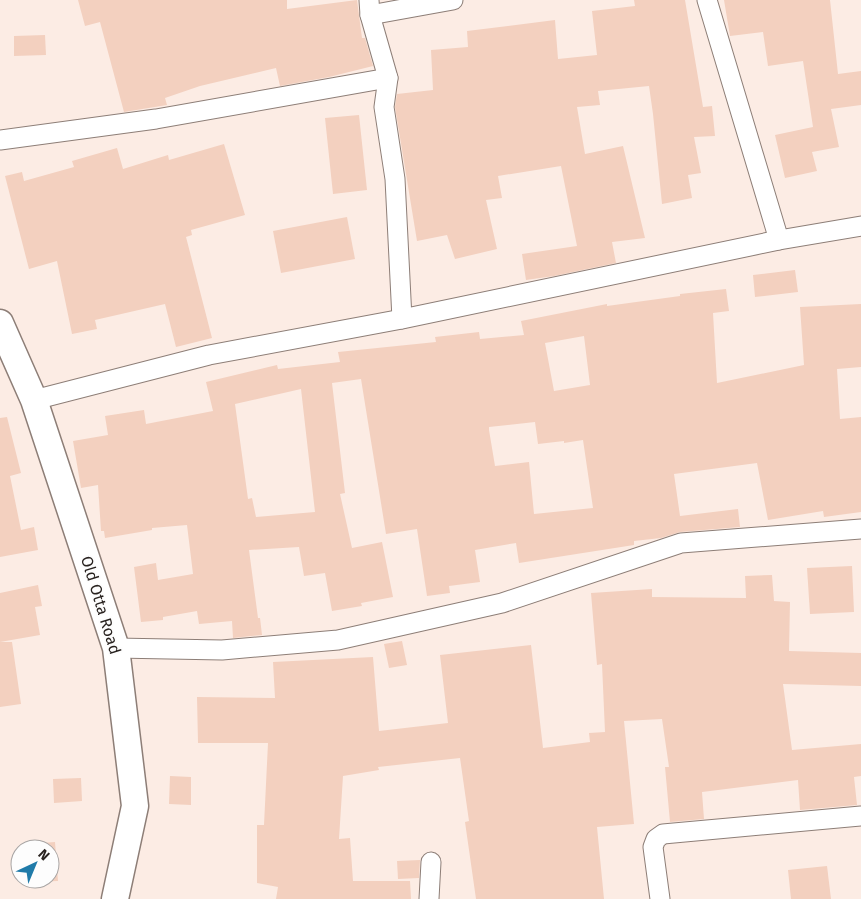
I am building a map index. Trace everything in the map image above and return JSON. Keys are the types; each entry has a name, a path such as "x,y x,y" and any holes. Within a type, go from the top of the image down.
{"street":[{"path":"402,319 396,179 384,107 388,78 369,8 453,0"},
{"path":"707,0 780,240"},
{"path":"0,140 156,119 388,78"},
{"path":"34,400 209,355 402,319 780,240 861,226"},
{"name":"Old Otta Road","path":"0,323 34,400 116,648 134,806 115,899"},
{"path":"116,648 222,650 338,640 502,603 681,543 861,529"},
{"path":"660,899 653,847 656,838 663,834 861,816"},
{"path":"429,899 430,862"}],"building":[{"path":"78,0 287,0 287,9 357,0 362,38 365,38 373,66 329,77 280,86 276,68 200,86 165,98 167,105 124,112 100,22 85,26"},
{"path":"634,0 685,0 703,107 712,106 715,136 694,137 701,173 688,175 692,198 662,204 649,86 598,91 600,105 577,107 585,154 623,146 645,238 612,242 616,263 526,280 522,254 577,246 561,166 498,176 502,198 486,200 497,249 455,259 447,235 417,241 395,107 397,94 433,90 431,50 468,47 467,31 555,20 558,59 597,55 592,11 635,6"},
{"path":"724,0 830,0 838,74 861,71 861,105 831,109 839,147 812,152 817,171 785,178 775,135 813,127 803,61 768,66 763,32 730,36"},
{"path":"45,35 46,55 14,56 14,36"},
{"path":"359,115 367,190 333,194 325,118"},
{"path":"224,144 245,215 191,230 192,235 186,237 212,338 176,347 165,304 95,320 97,329 72,334 57,261 29,269 5,176 22,172 24,181 74,167 72,161 117,148 123,169 168,155 169,160"},
{"path":"347,217 355,259 281,273 273,231"},
{"path":"795,270 798,292 755,297 753,275"},
{"path":"726,289 729,311 713,313 717,383 804,365 800,307 861,304 861,367 837,369 840,419 861,417 861,512 824,517 823,511 768,520 757,463 674,474 680,516 738,509 740,527 680,532 661,538 634,541 634,545 519,563 516,543 475,550 480,582 449,586 450,593 427,596 417,529 386,534 361,379 332,383 345,493 340,494 352,548 382,542 393,597 361,603 362,606 332,611 325,573 304,576 299,547 249,550 262,635 233,638 232,621 199,624 197,611 163,617 163,620 141,622 134,567 156,563 158,580 193,574 187,525 152,528 152,530 105,538 104,531 101,531 98,485 81,488 73,441 108,435 105,416 144,410 146,424 213,411 206,382 277,365 278,369 340,362 338,352 436,342 435,337 479,332 480,339 524,335 521,321 607,304 607,306 680,296 680,294","holes":["584,336 590,385 554,391 545,343","301,389 315,512 256,517 252,498 248,499 235,404","535,422 538,444 583,440 593,508 534,514 529,462 495,466 489,427"]},
{"path":"7,417 21,473 10,476 21,530 34,527 38,550 0,557 0,418"},
{"path":"852,566 854,612 810,614 807,568"},
{"path":"772,575 774,601 790,602 789,651 861,653 861,686 783,684 792,750 861,744 861,776 854,777 857,805 800,810 798,780 702,792 704,819 670,822 665,767 669,767 662,719 624,721 634,824 597,827 604,899 476,899 465,822 469,821 460,758 378,767 379,770 343,776 339,839 350,838 353,881 410,881 411,899 276,899 278,887 257,883 257,825 264,825 268,743 198,743 197,697 275,698 273,662 373,657 379,731 448,723 440,655 531,645 543,748 590,742 589,733 605,732 602,664 597,665 591,593 652,589 652,597 746,598 745,576"},
{"path":"38,585 42,606 35,607 40,635 0,642 0,593"},
{"path":"402,641 407,665 389,668 384,644"},
{"path":"0,642 12,642 21,704 0,707"},
{"path":"170,776 191,777 191,805 169,804"},
{"path":"81,778 82,801 54,803 53,779"},
{"path":"420,860 419,878 398,879 397,861"},
{"path":"827,866 831,899 791,899 788,870"}]}
